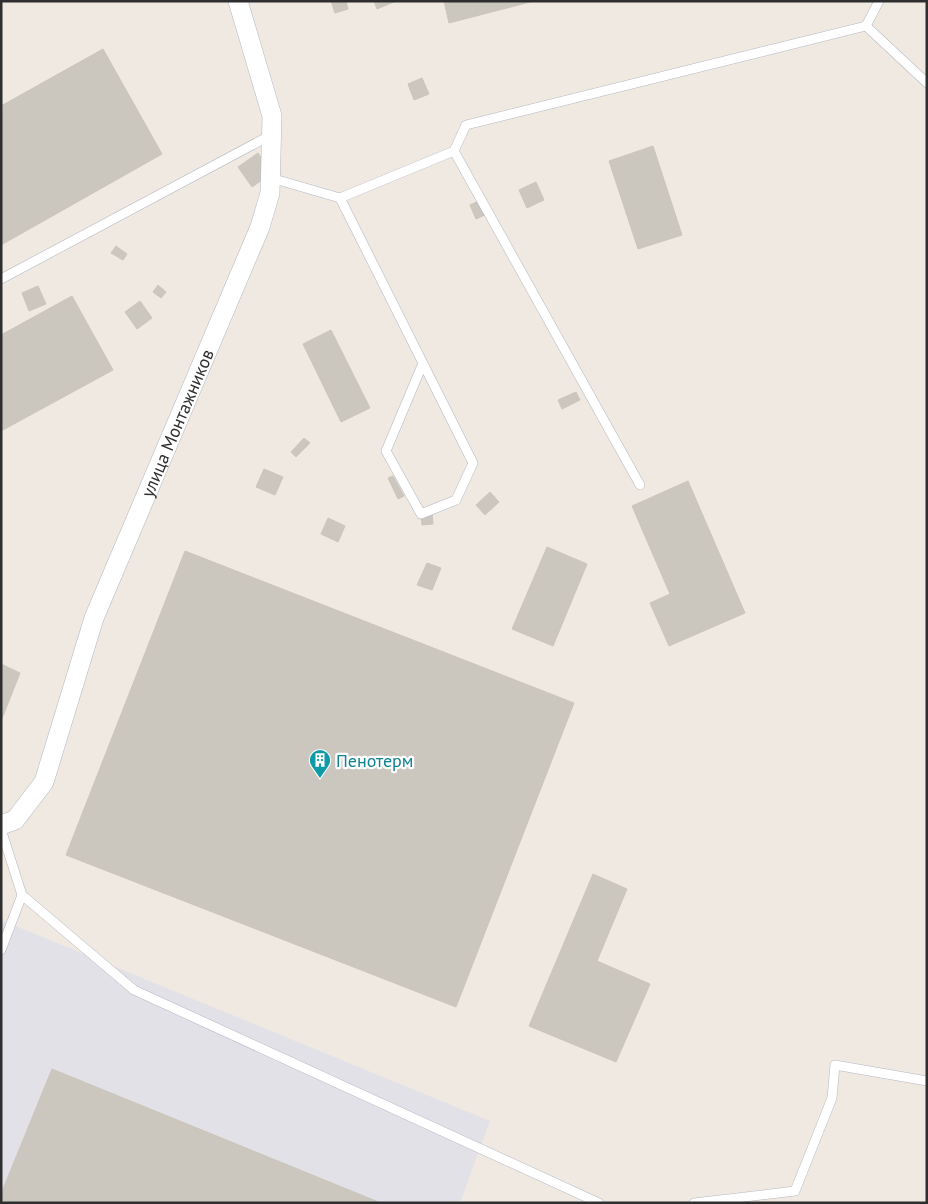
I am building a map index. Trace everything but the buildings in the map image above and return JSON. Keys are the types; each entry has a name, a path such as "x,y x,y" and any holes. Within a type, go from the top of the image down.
{"street":[{"name":"улица Монтажников","path":"1,825 15,820 44,782 94,618 260,227 270,193 272,116 238,1"}],"lane":[{"path":"271,178 340,198 454,151 466,125 866,26 879,1"},
{"path":"866,26 927,83"},
{"path":"1,279 272,135"},
{"path":"454,151 640,485"},
{"path":"340,198 473,463 456,500 421,514 386,451 422,363"},
{"path":"1,829 22,895 134,990 598,1203"},
{"path":"1,950 22,895"},
{"path":"694,1203 795,1191 832,1098 835,1065 927,1081"}],"shaded area":[{"path":"1,920 490,1121 460,1203 1,1203"}],"place":[{"name":"Пенотерм","path":"320,779"}]}
